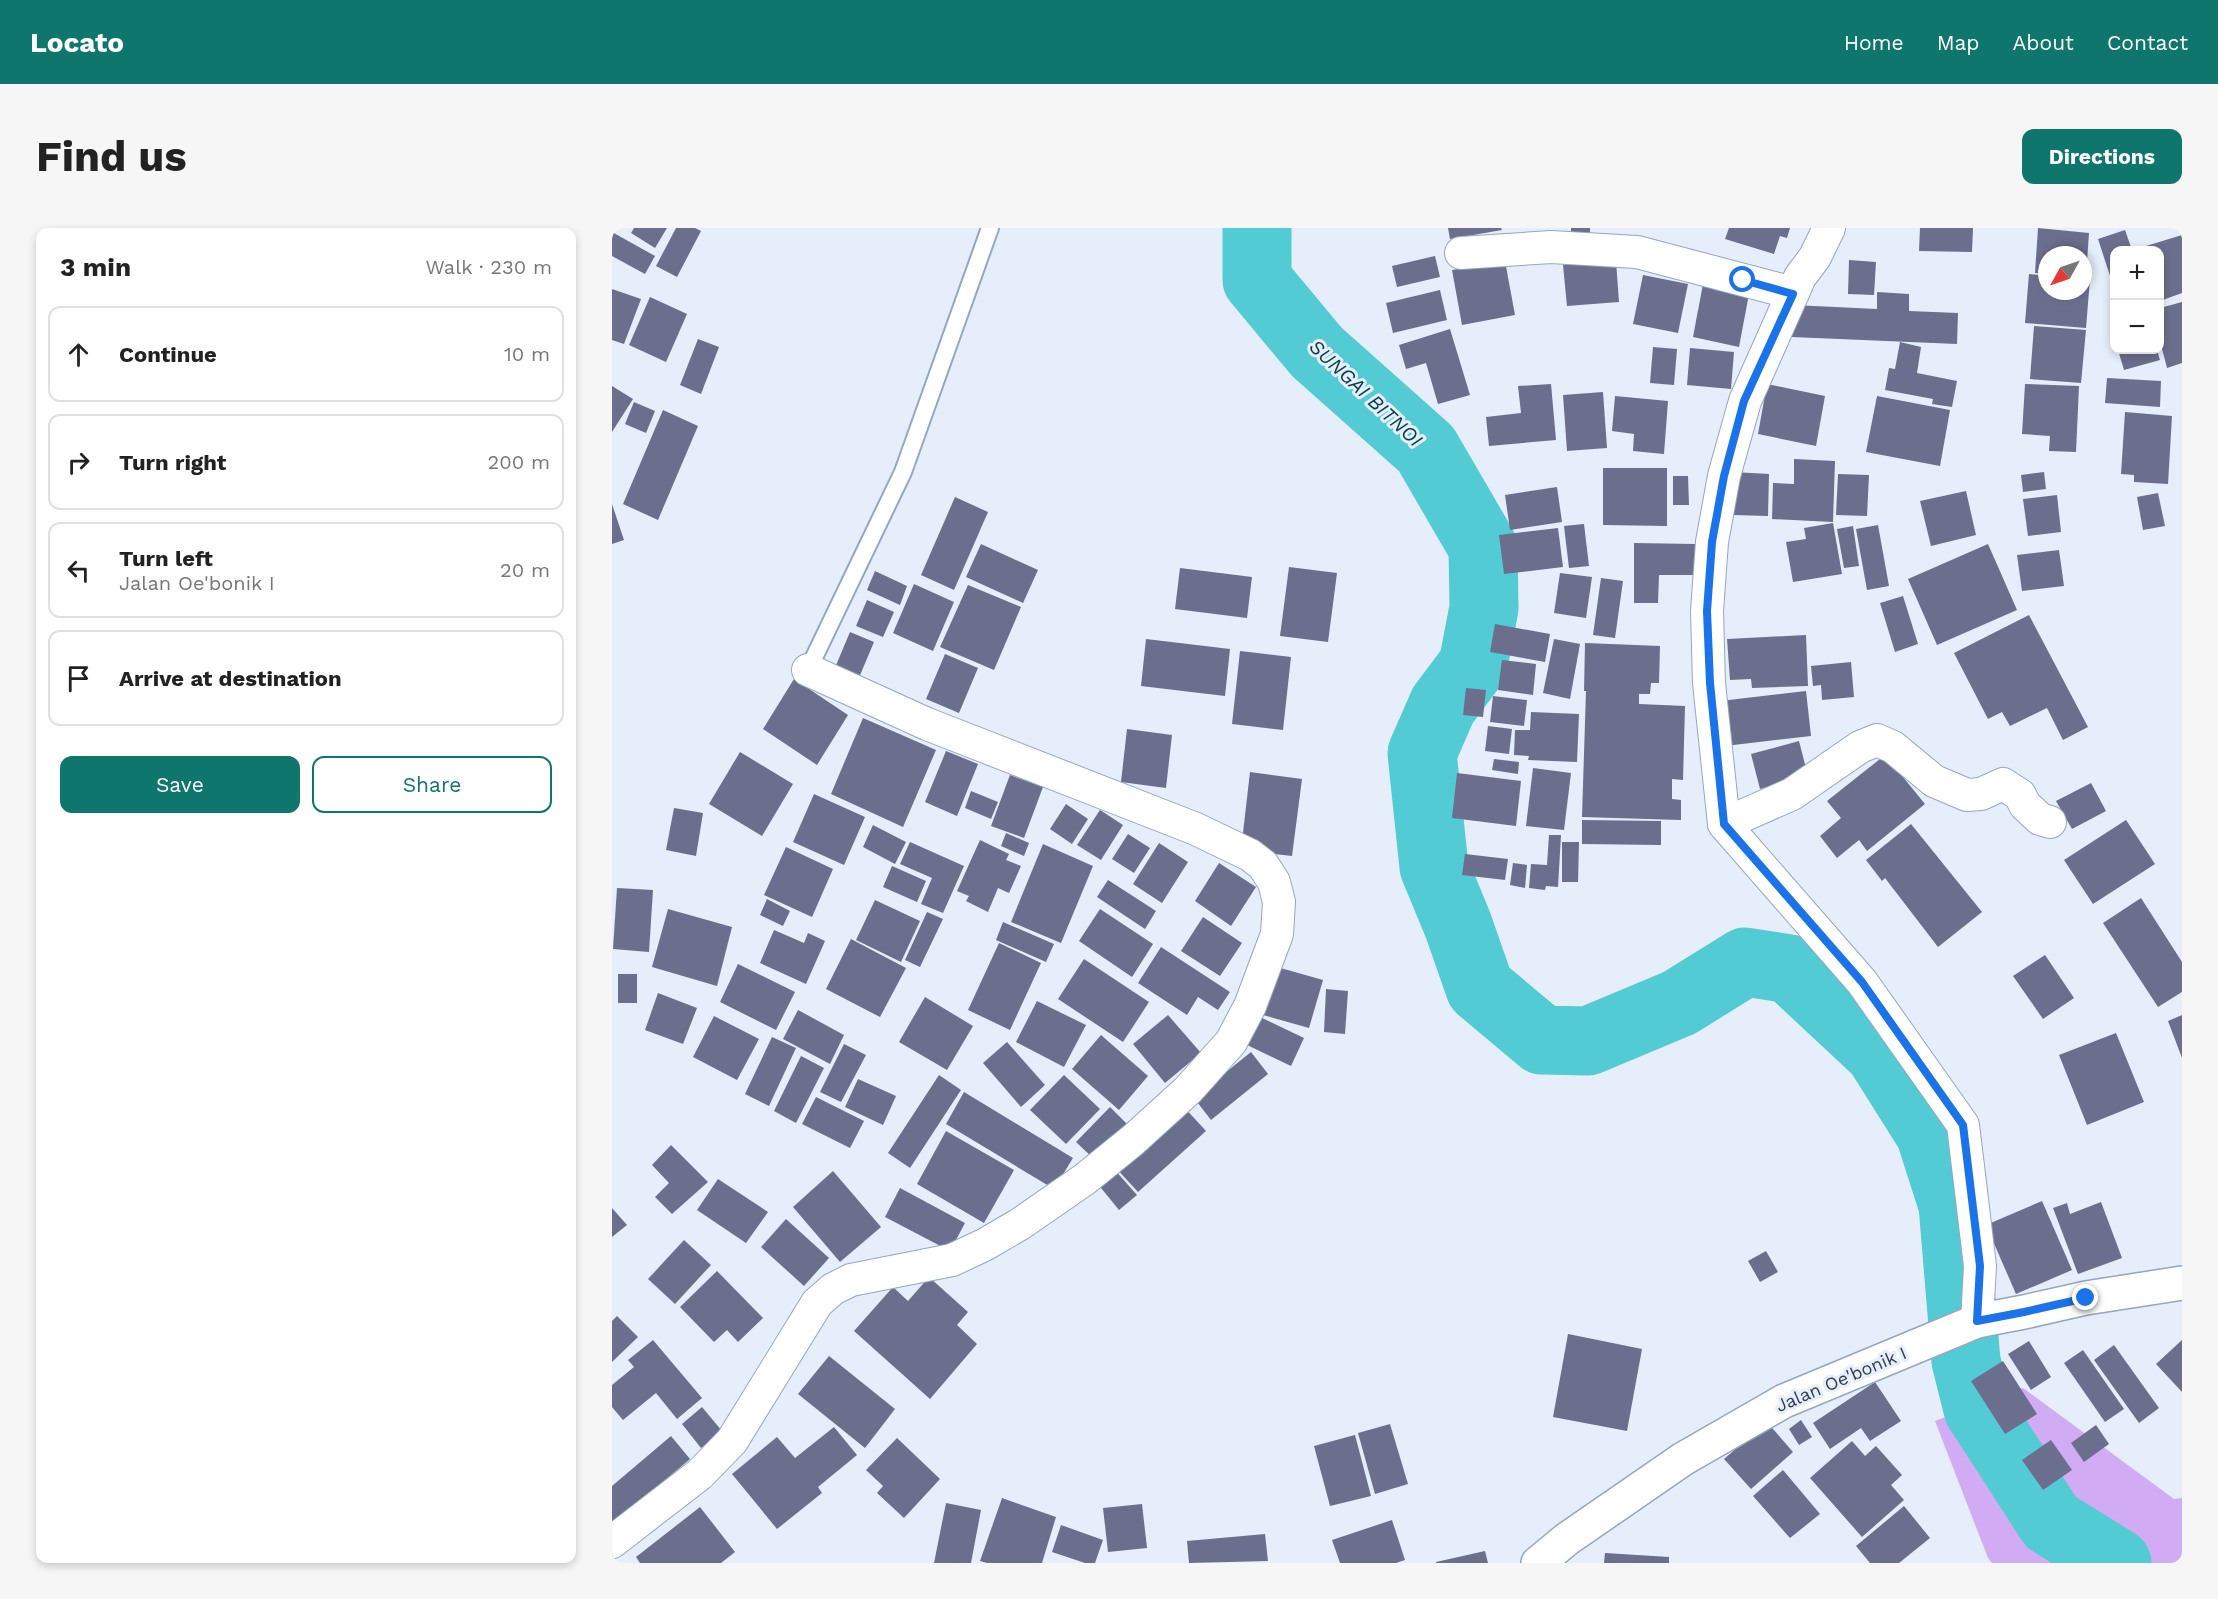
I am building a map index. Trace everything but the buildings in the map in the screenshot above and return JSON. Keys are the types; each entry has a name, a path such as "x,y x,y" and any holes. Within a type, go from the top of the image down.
{"street":[{"path":"1829,228 1815,257 1800,278 1744,401 1724,476 1712,542 1707,611 1709,671 1724,824 1862,982 1963,1125 1980,1266 1977,1321"},
{"path":"1461,253 1551,248 1637,252 1793,294"},
{"path":"612,1542 700,1474 732,1442 817,1303 833,1289 851,1280 952,1260 984,1245 1020,1224 1085,1179 1133,1140 1188,1090 1231,1042 1250,1006 1277,934 1279,902 1274,882 1263,865 1250,855 1196,829 927,724 808,670"},
{"path":"1724,824 1792,794 1860,747 1877,740 1893,747 1934,782 1967,795 1981,794 2002,784 2020,795 2025,805 2040,819 2050,822"},
{"name":"Jalan Oe'bonik I","path":"1538,1563 1567,1539 1683,1459 1784,1401 1977,1321 2086,1298 2182,1283"}],"lane":[{"path":"808,670 903,472 990,228"}],"shaded area":[{"path":"2023,1388 2174,1499 2182,1498 2182,1563 1992,1563 1988,1558 1935,1421"}],"waterway":[{"name":"SUNGAI BITNOI","path":"1257,228 1257,280 1317,352 1426,449 1483,547 1484,608 1473,665 1443,705 1422,753 1434,867 1458,925 1480,988 1542,1040 1588,1041 1679,1003 1745,962 1790,969 1879,1052 1930,1133 1953,1205 1966,1361 1978,1409 2051,1522 2117,1563"}],"route":[{"path":"1743,280 1793,294 1744,401 1724,476 1712,542 1707,611 1710,683 1724,824 1862,982 1963,1125 1980,1266 1977,1321 2086,1298"}]}
